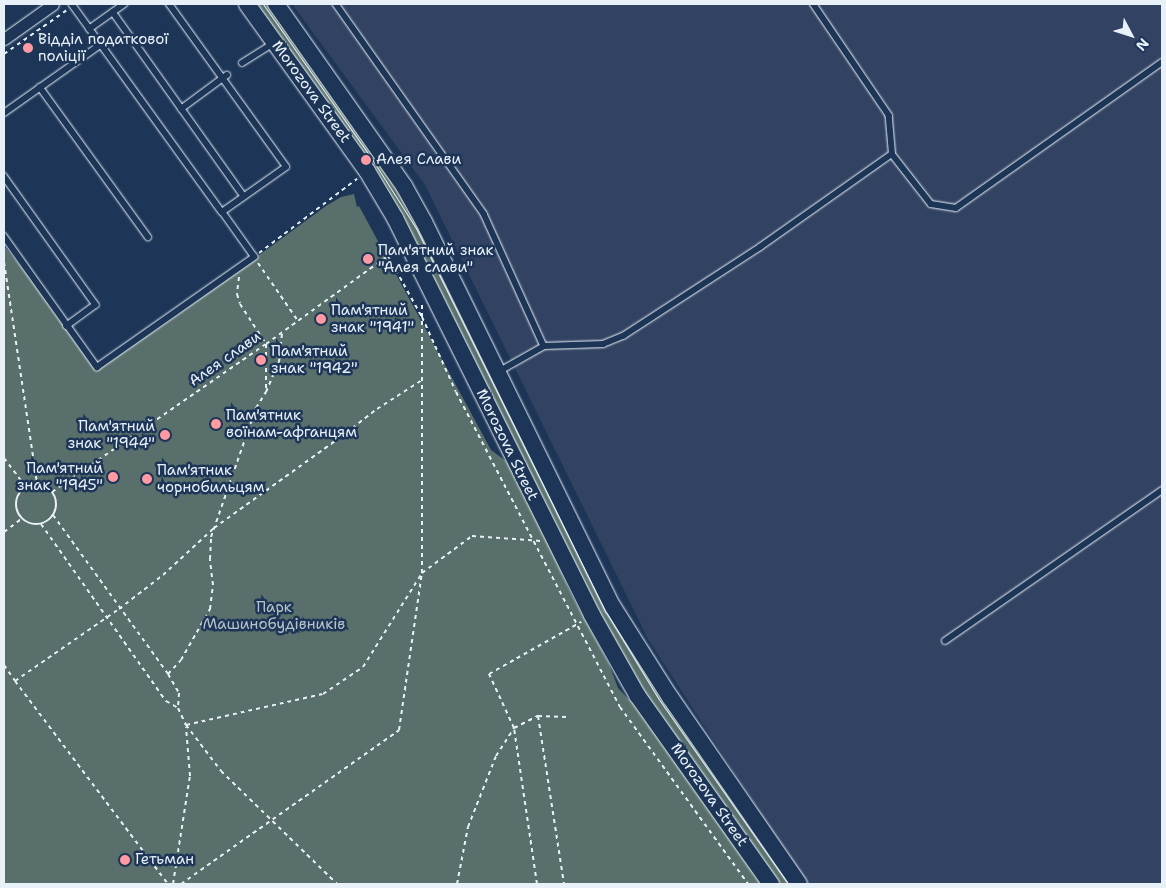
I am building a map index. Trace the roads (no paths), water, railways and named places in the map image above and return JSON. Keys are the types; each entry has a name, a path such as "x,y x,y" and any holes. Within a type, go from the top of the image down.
{"main road":[{"name":"Morozova Street","path":"247,4 367,171 407,242 592,615 637,695 771,884"},
{"name":"Morozova Street","path":"276,4 404,186 424,222 613,607 670,697 799,884"}],"street":[{"path":"4,38 53,4"}],"lane":[{"path":"89,29 124,4"},
{"path":"168,4 224,77 286,168 222,212"},
{"path":"336,4 484,214 544,346"},
{"path":"813,4 889,116 892,154 930,204 956,208 1162,62"},
{"path":"4,236 97,367 254,257 72,5"},
{"path":"113,12 244,196"},
{"path":"242,63 275,42"},
{"path":"4,113 100,45"},
{"path":"181,109 224,77"},
{"path":"40,87 148,237"},
{"path":"498,372 544,346 603,344 623,336 760,247 892,154"},
{"path":"4,176 96,305 68,326"},
{"path":"945,640 1162,490"}],"tram line":[{"path":"263,4 372,159 416,228 606,612 658,698 788,884"}],"place":[{"name":"Відділ податкової поліції","path":"28,48"},
{"name":"Алея Слави","path":"366,160"},
{"name":"Пам'ятний знак \"Алея слави\"","path":"368,259"},
{"name":"Пам'ятний знак \"1941\"","path":"321,319"},
{"name":"Пам'ятний знак \"1942\"","path":"261,360"},
{"name":"Пам'ятник воїнам-афганцям","path":"216,424"},
{"name":"Пам'ятний знак \"1944\"","path":"165,435"},
{"name":"Пам'ятний знак \"1945\"","path":"113,477"},
{"name":"Пам'ятник чорнобильцям","path":"147,479"},
{"name":"Гетьман","path":"125,860"}],"park label":[{"name":"Парк Машинобудівників","path":"274,616"}]}
